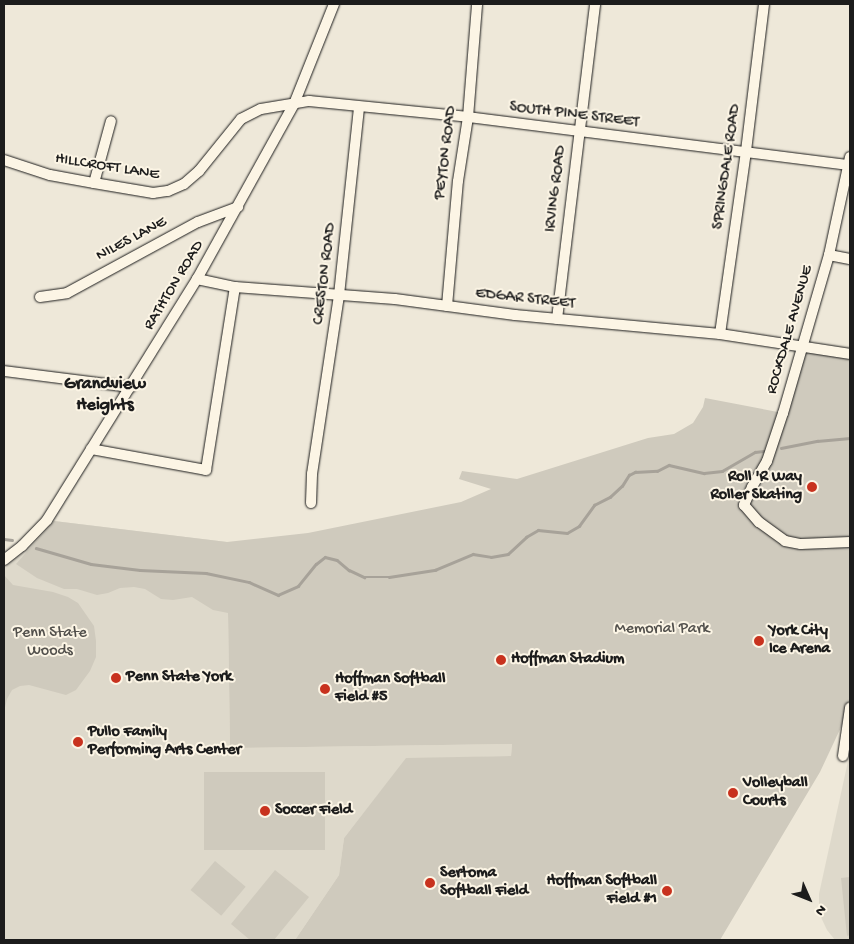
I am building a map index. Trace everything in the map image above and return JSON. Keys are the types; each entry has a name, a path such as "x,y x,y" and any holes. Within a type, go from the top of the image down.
{"street":[{"name":"RATHTON ROAD","path":"4,560 22,546 46,520 197,279 294,104 334,4"},
{"name":"PEYTON ROAD","path":"447,306 458,181 468,117 478,4"},
{"name":"IRVING ROAD","path":"557,319 595,4"},
{"name":"SPRINGDALE ROAD","path":"720,334 746,152 764,4"},
{"name":"SOUTH PINE STREET","path":"294,104 309,101 468,117 746,152 850,162"},
{"name":"HILLCROFT LANE","path":"4,160 50,175 153,193 168,191 184,184 199,171 241,119 261,109 294,104"},
{"name":"CRESTON ROAD","path":"311,502 312,474 339,295 359,107"},
{"path":"94,183 111,121"},
{"name":"ROCKDALE AVENUE","path":"850,162 829,254 767,461 744,505 760,522 785,541 801,544 850,542"},
{"name":"NILES LANE","path":"40,297 67,293 198,222 238,207"},
{"path":"829,254 850,258"},
{"name":"EDGAR STREET","path":"197,279 235,287 395,299 557,319 720,334 850,354"},
{"path":"91,449 206,470 235,287"},
{"path":"4,371 131,387"},
{"path":"842,756 850,708"}],"shaded area":[{"name":"Penn State York","path":"54,521 227,542 230,748 512,744 511,756 406,759 344,838 339,875 295,940 4,940 4,567"},
{"path":"850,752 850,940 835,940 827,930 819,913 819,894"}],"green space":[{"name":"Memorial Park","path":"802,345 850,354 850,708 820,772 720,940 295,940 339,875 344,838 406,758 511,756 512,744 230,748 228,613 213,610 192,597 173,600 161,599 145,589 134,587 120,588 97,595 77,589 64,589 37,578 16,564 54,521 227,542 308,533 461,502 491,489 459,479 462,471 517,479 648,438 674,434 693,423 703,407 705,398 783,413"},
{"name":"Penn State Woods","path":"4,575 13,585 53,592 78,603 94,626 96,657 90,671 76,690 66,695 29,685 20,686 12,690 7,699 4,712"},
{"name":"Soccer Field","path":"204,772 325,772 325,850 204,850"},
{"path":"215,861 246,887 221,916 191,890"},
{"path":"275,870 309,897 274,940 250,940 231,924"},
{"path":"850,877 850,935 847,936 841,878"}],"waterway":[{"path":"781,448 817,441 850,438"},
{"path":"36,548 91,564 140,570 206,573 249,582 278,595 298,586 316,564 325,557 337,560 349,570 364,577 389,577 435,570 473,554 491,557 508,554 526,537 538,530 567,533 579,526 594,505 610,497 622,486 629,475 635,472 657,471 669,465 704,473 722,471 755,452 764,451"},
{"path":"4,539 12,540"}],"place":[{"name":"Roll 'R Way Roller Skating","path":"812,487"},
{"name":"York City Ice Arena","path":"759,641"},
{"name":"Hoffman Stadium","path":"501,660"},
{"name":"Penn State York","path":"116,678"},
{"name":"Hoffman Softball Field #5","path":"325,689"},
{"name":"Pullo Family Performing Arts Center","path":"78,742"},
{"name":"Volleyball Courts","path":"733,793"},
{"name":"Soccer Field","path":"265,811"},
{"name":"Sertoma Softball Field","path":"430,883"},
{"name":"Hoffman Softball Field #1","path":"667,891"}],"district":[{"name":"Grandview Heights","path":"105,396"}]}
